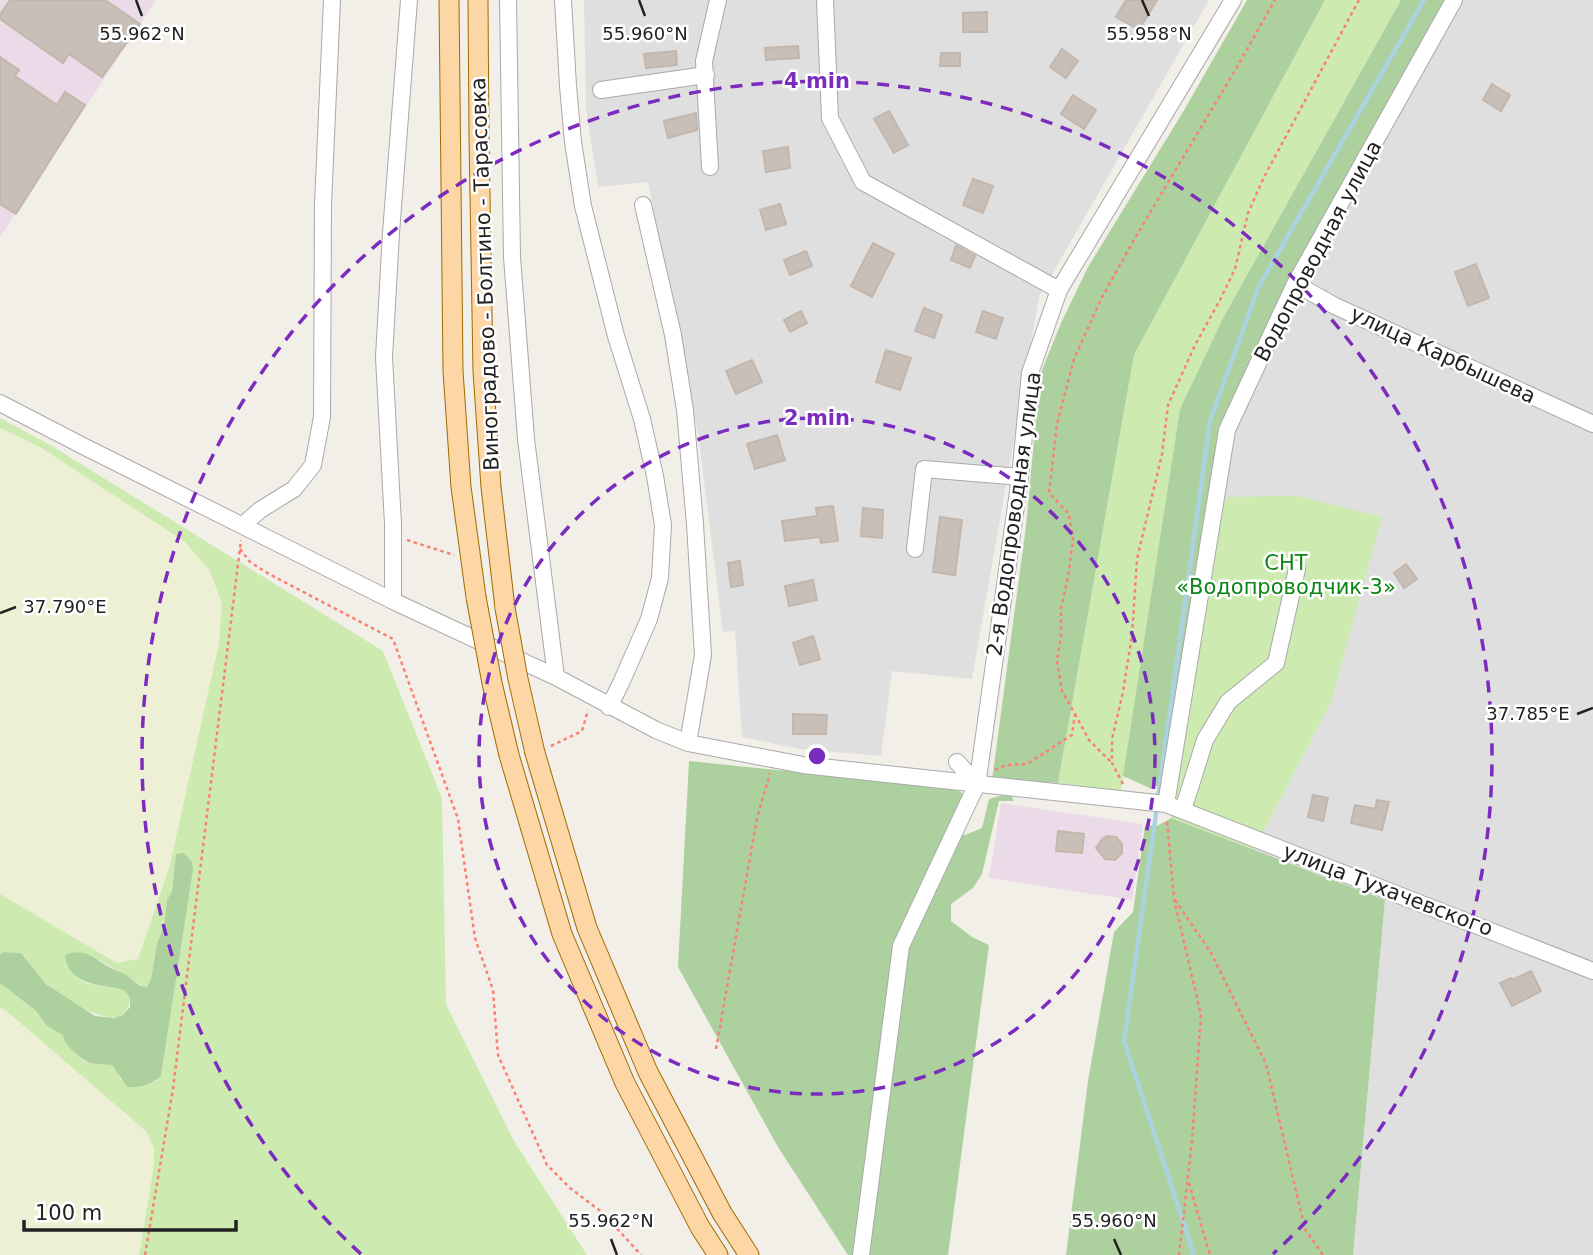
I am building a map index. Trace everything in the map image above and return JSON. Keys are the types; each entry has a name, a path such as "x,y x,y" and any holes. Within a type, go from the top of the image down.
{"main road":[{"name":"Виноградово - Болтино - Тарасовка","path":"449,0 453,371 461,487 470,560 492,683 509,755 562,934 625,1083 700,1227 718,1255"},
{"name":"Виноградово - Болтино - Тарасовка","path":"478,0 483,371 491,487 505,608 518,679 536,753 587,928 648,1072 722,1213 749,1255"}],"street":[{"path":"243,525 260,510 293,489 313,466 322,417 323,204 332,0"},
{"path":"393,601 393,524 384,357 409,0"},
{"path":"508,0 512,257 526,439 556,677"},
{"path":"563,0 573,142 583,206 616,336 642,419 663,525 660,578 649,619 609,706"},
{"path":"710,167 704,61 718,0"},
{"path":"825,0 830,117 863,183 1059,290"},
{"name":"2-я Водопроводная улица","path":"861,1255 901,946 977,782 1020,477 1030,373 1059,290 1233,0"},
{"name":"Водопроводная улица","path":"1166,804 1227,430 1296,284 1454,0"},
{"path":"601,90 706,75"},
{"path":"643,205 673,335 685,410 695,524 703,655 688,743"},
{"name":"улица Карбышева","path":"1296,284 1335,306 1593,424"},
{"name":"улица Тухачевского","path":"0,403 393,601 556,677 656,730 688,743 803,765 1166,804 1593,971"},
{"path":"915,549 924,469 1020,477"},
{"path":"1183,810 1205,740 1228,702 1276,663 1297,569"},
{"path":"957,762 977,782"}],"path":[{"path":"1132,802 1112,763 1089,740 1062,691 1057,661 1061,608 1073,540 1069,514 1049,493 1057,424 1074,359 1101,299 1275,0"},
{"path":"1112,763 1112,739 1132,635 1137,559 1161,454 1168,405 1195,345 1235,269 1248,213 1264,177 1359,0"},
{"path":"145,1255 173,1089 243,525"},
{"path":"409,541 470,560"},
{"path":"240,549 250,562 269,574 393,639 458,819 475,938 493,990 498,1055 548,1165 570,1188 603,1213 641,1255"},
{"path":"536,753 582,731 591,697"},
{"path":"977,782 1006,765 1027,764 1072,735 1075,715"},
{"path":"716,1049 757,818 773,760"},
{"path":"1166,804 1174,899 1201,1015 1188,1180 1179,1255"},
{"path":"1174,899 1210,951 1266,1064 1305,1229 1323,1255"},
{"path":"1188,1180 1210,1255"}],"shaded area":[{"path":"0,0 156,0 0,237"},
{"path":"584,0 1209,0 1039,297 972,679 892,671 881,756 800,749 742,737 735,631 723,632 698,434 648,182 598,187 586,108"},
{"path":"1460,0 1593,0 1593,1255 1353,1255 1385,900 1254,850 1331,702 1221,497 1231,431 1296,291"},
{"path":"1001,803 1143,824 1132,900 989,878"}],"green space":[{"path":"1247,0 1325,0 1134,355 1058,783 1025,785 992,780 1026,526 1040,375 1088,267 1183,112"},
{"path":"1325,0 1401,0 1223,318 1180,409 1121,791 1058,783 1134,355"},
{"path":"1401,0 1445,0 1222,428 1164,781 1152,789 1123,776 1180,409 1223,318"},
{"path":"0,418 52,446 383,651 442,798 446,1004 514,1141 587,1255 139,1255 154,1165 154,1148 146,1131 0,1008 0,983 36,1011 47,1026 63,1035 85,1062 112,1065 121,1080 155,1082 161,1076 193,870 176,854 172,891 167,900 164,926 157,943 151,979 147,987 139,985 100,960 66,963 78,978 86,983 124,990 130,998 126,1011 118,1017 93,1013 65,998 42,980 21,953 0,954 0,894 117,963 138,959 170,865 219,643 222,604 210,571 185,542 40,447 0,428"},
{"path":"0,428 40,447 185,542 210,571 222,604 219,643 170,865 138,959 117,963 0,894"},
{"name":"СНТ «Водопроводчик-3»","path":"1298,496 1382,517 1331,702 1254,850 1171,818 1221,497"},
{"path":"689,761 954,788 965,795 950,832 965,835 982,828 989,799 1010,793 1014,801 999,801 982,874 973,888 951,904 951,921 972,937 989,945 948,1255 848,1255 778,1147 678,967"},
{"path":"1171,818 1385,900 1353,1255 1066,1255 1088,1081 1114,932 1133,912 1145,825 1157,826"},
{"path":"184,853 192,862 193,870 161,1076 145,1085 127,1087 112,1065 86,1061 68,1046 63,1035 47,1026 36,1011 0,983 0,954 21,953 46,984 95,1016 114,1018 123,1015 130,1007 130,998 124,990 79,978 67,965 65,955 77,952 87,954 125,974 138,985 147,987 151,979 157,943 164,926 167,900 172,891 176,854"},
{"path":"0,1008 146,1131 154,1148 154,1165 139,1255 0,1255"}],"building":[{"path":"10,0 105,0 140,24 102,77 69,54 63,63 0,19"},
{"path":"1126,0 1157,0 1139,30 1116,17"},
{"path":"987,12 987,32 963,32 963,13"},
{"path":"798,46 799,58 766,60 765,48"},
{"path":"1062,49 1078,61 1066,78 1050,67"},
{"path":"676,51 677,65 646,68 644,54"},
{"path":"941,53 960,53 960,66 940,66"},
{"path":"0,57 19,70 15,76 57,105 65,92 85,105 16,214 0,204"},
{"path":"1492,84 1510,95 1501,111 1483,100"},
{"path":"1073,95 1096,110 1084,129 1061,114"},
{"path":"889,111 908,145 894,153 874,119"},
{"path":"696,113 697,130 668,138 664,121"},
{"path":"788,147 790,168 766,172 763,151"},
{"path":"973,179 993,186 983,213 963,205"},
{"path":"780,204 786,224 766,230 760,210"},
{"path":"873,243 894,254 872,297 851,286"},
{"path":"956,245 975,256 970,268 951,260"},
{"path":"806,251 812,266 790,275 784,260"},
{"path":"1476,264 1489,298 1468,306 1455,272"},
{"path":"924,308 942,315 934,338 915,331"},
{"path":"801,311 807,323 790,332 784,320"},
{"path":"983,311 1003,318 996,339 976,332"},
{"path":"886,350 911,358 900,390 876,382"},
{"path":"752,360 762,382 736,394 726,371"},
{"path":"777,435 785,460 755,469 747,444"},
{"path":"833,506 838,541 821,543 820,537 785,541 782,521 817,516 816,508"},
{"path":"863,508 883,510 882,538 861,536"},
{"path":"940,517 962,520 955,575 933,572"},
{"path":"740,561 743,585 731,587 728,563"},
{"path":"1406,564 1417,579 1404,588 1394,573"},
{"path":"813,580 817,600 789,606 785,586"},
{"path":"813,636 820,659 800,665 793,643"},
{"path":"793,714 827,715 826,734 793,734"},
{"path":"1313,795 1328,798 1323,821 1308,817"},
{"path":"1377,800 1389,802 1382,830 1351,823 1355,805 1375,809"},
{"path":"1058,831 1084,834 1082,853 1056,851"},
{"path":"1107,836 1116,837 1122,844 1122,853 1115,860 1105,859 1096,848"},
{"path":"1531,971 1541,991 1512,1006 1500,983"}],"waterway":[{"path":"1158,798 1210,421 1259,286 1424,0"},
{"path":"1157,807 1124,1041 1194,1255"}]}
